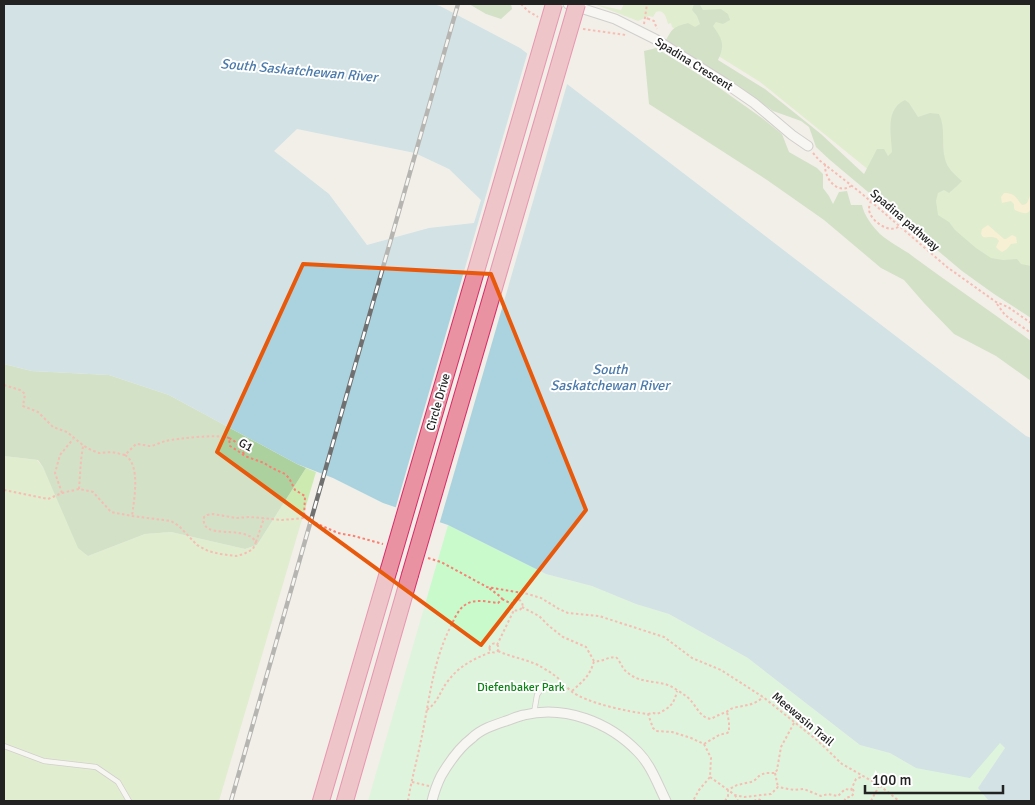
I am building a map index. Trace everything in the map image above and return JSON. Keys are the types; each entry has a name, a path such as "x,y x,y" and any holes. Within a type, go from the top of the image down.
{"highway":[{"name":"Circle Drive","path":"322,801 554,4"},
{"name":"Circle Drive","path":"345,801 577,4"}],"street":[{"name":"Spadina Crescent","path":"568,4 615,19 655,39 754,103 792,136 808,146"},
{"path":"432,801 440,777 462,747 473,737 488,727 522,715 543,712 577,716 595,722 612,731 639,753 654,776 666,801"}],"lane":[{"path":"534,713 537,695 545,683"},
{"path":"4,746 44,761 96,767 118,782 129,801"}],"path":[{"path":"582,29 614,32 637,37 646,18 647,4"},
{"path":"646,18 656,23 657,34 655,39"},
{"name":"Spadina pathway","path":"808,146 819,160 871,201 947,267 996,302"},
{"path":"825,164 824,171 834,185 841,189 846,189 851,185"},
{"path":"871,201 868,208 870,215 884,227 893,230 899,226"},
{"path":"996,302 1008,307 1031,323"},
{"path":"996,302 1005,315 1031,333"},
{"name":"G1","path":"4,385 20,390 25,394 23,406 38,412 53,427 68,432 84,446 99,453 125,454 136,444 150,446 167,441 200,437 229,438 230,446 245,456 264,463 289,478 295,490 305,496 304,518"},
{"path":"62,493 55,473 60,455 74,438"},
{"path":"229,438 241,447 245,456"},
{"path":"79,489 84,446"},
{"path":"125,454 130,458 133,465 135,478 132,516"},
{"path":"4,490 48,499 79,489 93,492 111,512 167,520 175,523"},
{"path":"256,542 264,518"},
{"path":"487,587 512,604 514,610 497,645 498,651"},
{"path":"408,801 435,667 446,635 460,610 466,604 470,602 498,603 502,599"},
{"path":"512,604 515,600 518,600 522,602 522,607"},
{"path":"514,610 520,610 522,607"},
{"path":"522,607 539,616 563,637 586,647 594,661 589,675 572,691"},
{"path":"491,652 491,645 497,645"},
{"path":"427,710 434,705 446,682 461,666 491,652 498,651 509,656 524,659 553,674 582,698 629,712 657,714 674,703 677,691"},
{"path":"594,661 600,662 616,657 620,660 626,672 638,679 671,686 687,697 694,704 698,712 711,719 728,710 759,702 763,697"},
{"name":"Meewasin Trail","path":"692,658 721,670 763,697 818,741 842,764 879,785 899,801"},
{"path":"704,744 719,735 729,732 726,712"},
{"path":"648,714 656,731 672,732 704,744 712,758 710,777 693,801"},
{"path":"778,787 775,773 781,747 794,722"},
{"path":"728,790 737,785 751,782 765,773 775,773"},
{"path":"778,787 794,790 804,789 821,796 828,794 838,796 845,789 851,790 856,779 863,776"},
{"path":"710,777 735,795 744,797 771,794 778,787"},
{"path":"412,782 436,788"},
{"path":"871,801 879,785"},
{"path":"844,801 852,796 854,792 852,787"},
{"path":"725,801 728,796 728,790"},
{"path":"735,795 738,801"},
{"path":"754,801 758,799 763,801"}],"highlighted area":[{"path":"303,264 491,274 586,510 481,645 217,452"}],"green space":[{"path":"469,4 511,4 512,9 501,19 486,14"},
{"path":"594,4 621,10 624,4 1031,4 1031,300 760,82 672,27 671,23 668,24 663,13 659,11 653,17 649,16 638,21"},
{"path":"694,4 700,5 703,10 721,9 728,14 730,20 723,24 716,22 713,26 722,43 722,50 718,60 765,89 821,134 864,174 877,149 884,149 888,156 892,152 890,130 892,116 894,109 899,104 905,100 918,117 930,113 939,114 946,162 962,181 949,193 944,190 938,193 936,201 938,215 949,222 955,230 976,248 991,258 1003,260 1017,259 1021,264 1031,266 1031,318 962,271 830,160 816,147 809,127 801,121 773,111 666,40 672,30 677,27 688,23 695,27 700,24 692,10"},
{"path":"656,48 711,82 782,134 789,152 817,168 823,174 823,188 833,204 839,192 847,191 851,205 862,205 869,220 884,237 1031,341 1031,381 996,356 954,334 904,280 881,268 824,220 767,180 649,104 644,51"},
{"path":"4,364 32,371 109,375 169,395 306,468 257,545 245,549 171,532 145,534 88,556 78,548 43,467 38,460 4,456"},
{"path":"4,456 37,460 43,467 88,556 145,534 171,532 245,549 257,545 306,468 316,472 219,801 4,801"},
{"name":"Diefenbaker Park","path":"448,525 546,574 592,586 636,604 669,614 748,658 860,745 890,753 916,768 1000,743 1005,748 978,788 989,801 368,801"}],"sand":[{"path":"1004,193 1013,195 1022,205 1027,203 1031,195 1031,205 1028,213 1015,210 1014,204 1011,201 1002,203 1001,197"},
{"path":"988,225 1004,239 1012,235 1016,237 1017,243 1011,244 1002,252 996,247 999,241 997,239 994,237 983,237 981,234 982,229"}],"water":[{"name":"South Saskatchewan River","path":"4,4 432,4 440,6 520,48 1031,438 1031,801 989,801 978,788 1005,748 1000,743 970,778 916,768 890,753 860,745 748,658 669,614 636,604 592,586 546,574 448,525 383,503 333,478 297,464 169,395 109,375 32,371 4,364","holes":["297,129 415,153 449,169 481,200 474,223 429,228 367,245 329,194 274,151"]}],"pier":[{"path":"528,51 568,81 439,525 395,510"}],"railway":[{"path":"231,801 458,4"}]}
